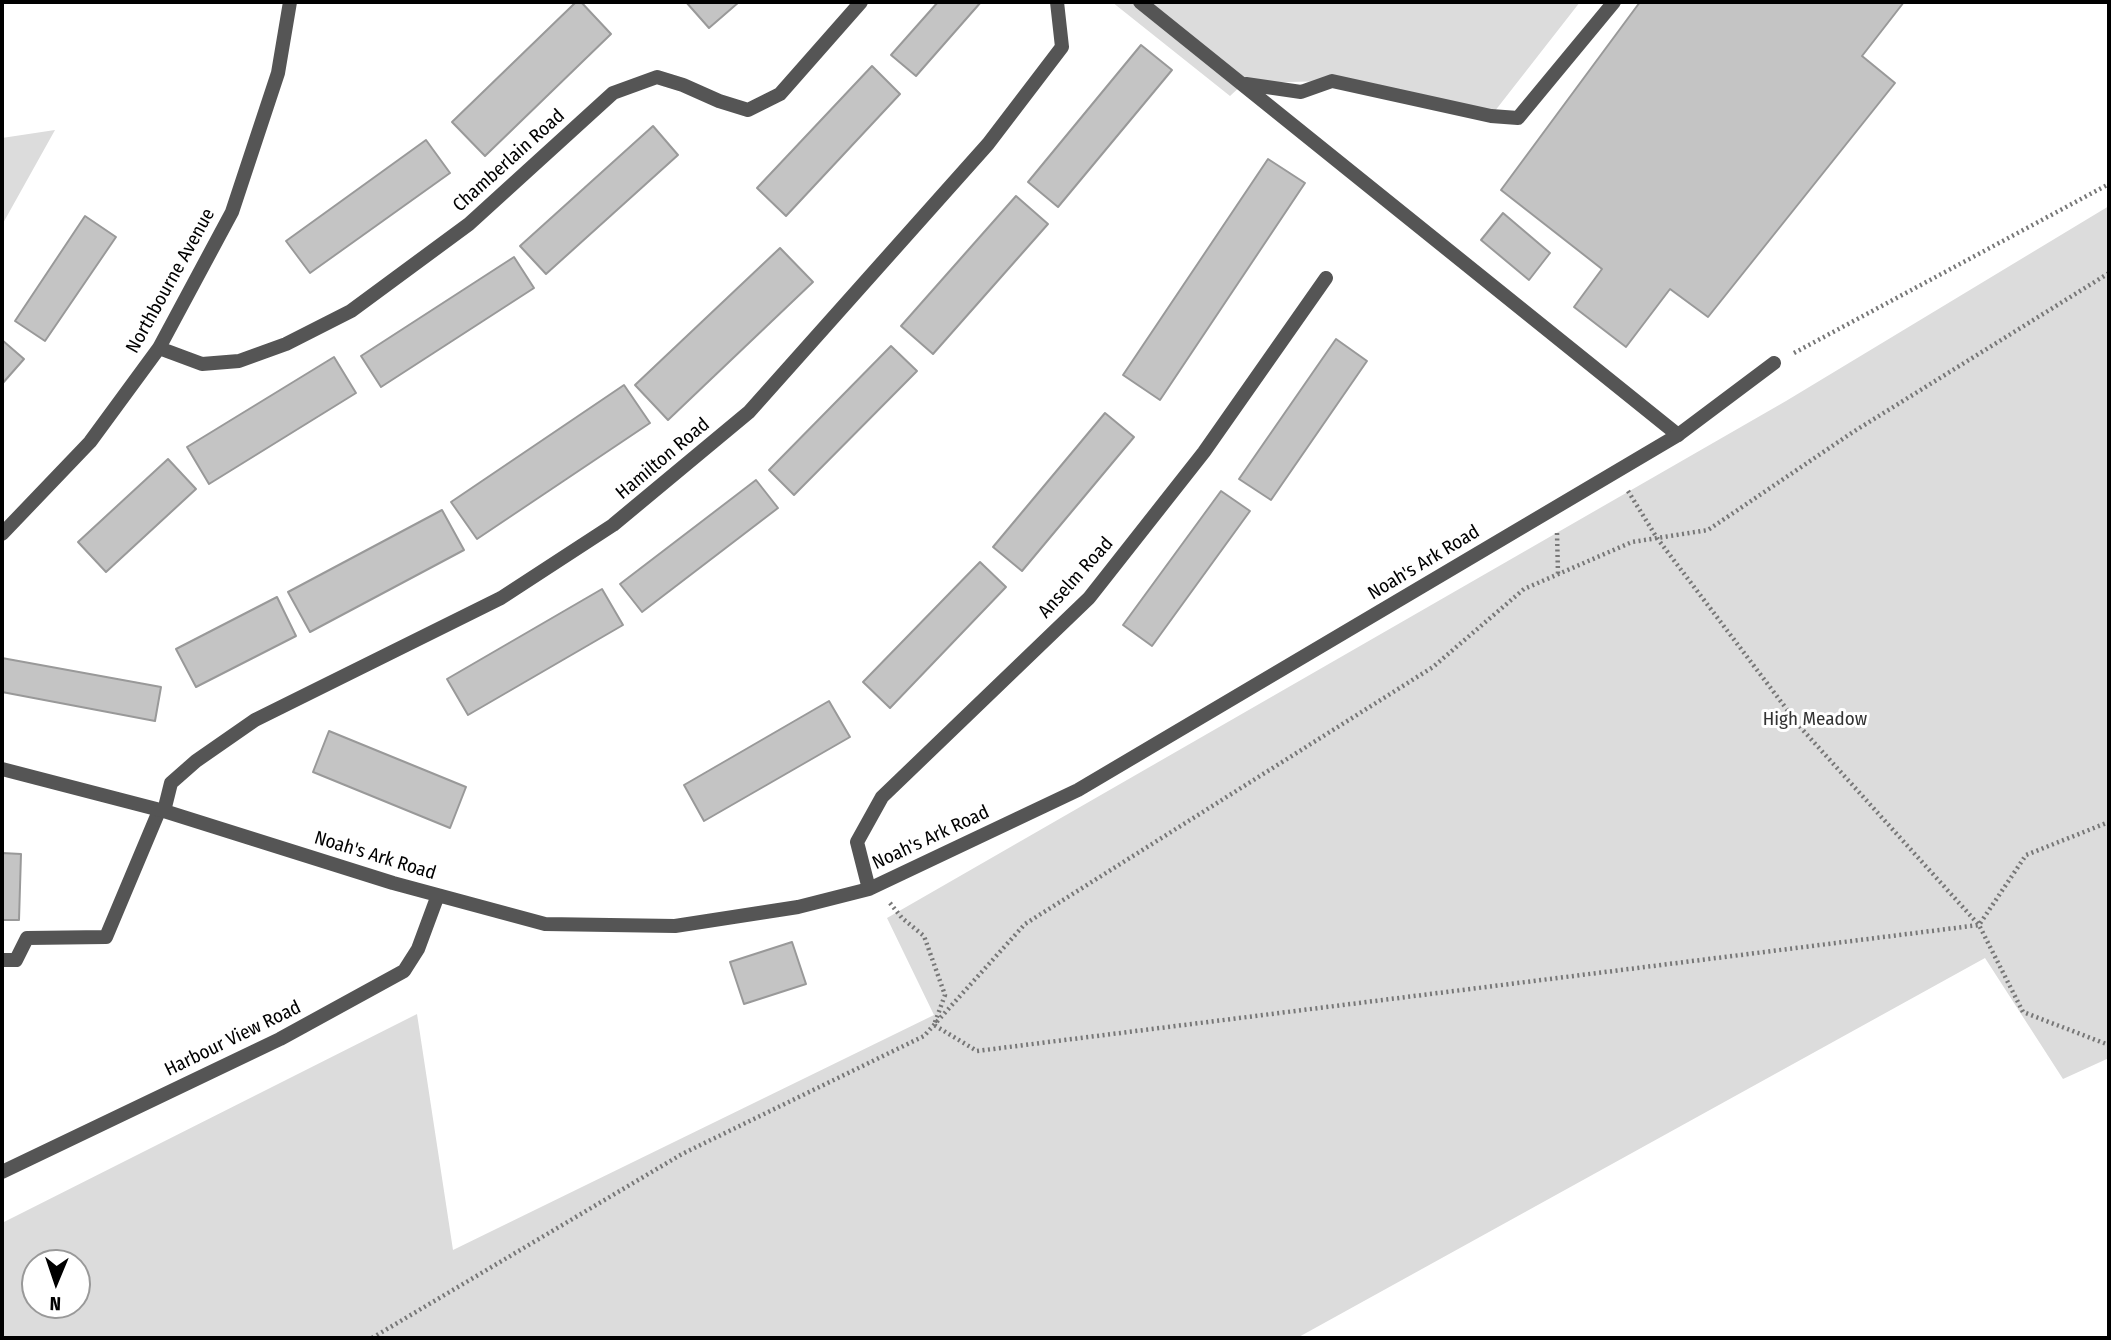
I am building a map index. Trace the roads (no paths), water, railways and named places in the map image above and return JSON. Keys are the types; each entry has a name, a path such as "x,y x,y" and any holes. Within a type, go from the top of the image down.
{"street":[{"name":"Northbourne Avenue","path":"2,534 90,442 159,348 232,212 278,73 290,2"},
{"name":"Chamberlain Road","path":"159,348 202,364 239,361 286,344 351,311 469,224 613,93 657,77 748,110 780,94 861,2"},
{"name":"Hamilton Road","path":"2,960 16,960 27,938 106,937 162,811 171,783 197,761 245,727 501,598 613,525 749,412 988,144 1062,47 1057,2"},
{"path":"1140,2 1244,83 1678,435"},
{"path":"1244,83 1301,92 1332,81 1491,116 1518,118 1614,2"},
{"name":"Anselm Road","path":"873,887 857,842 882,797 1089,598 1205,452 1326,278"},
{"name":"Noah's Ark Road","path":"2,769 162,811 438,895 545,924 675,926 798,907 873,887 1078,790 1678,435 1774,363"},
{"name":"Harbour View Road","path":"2,1172 280,1039 404,971 418,949 438,895"}],"park label":[{"name":"High Meadow","path":"1815,720"}]}
